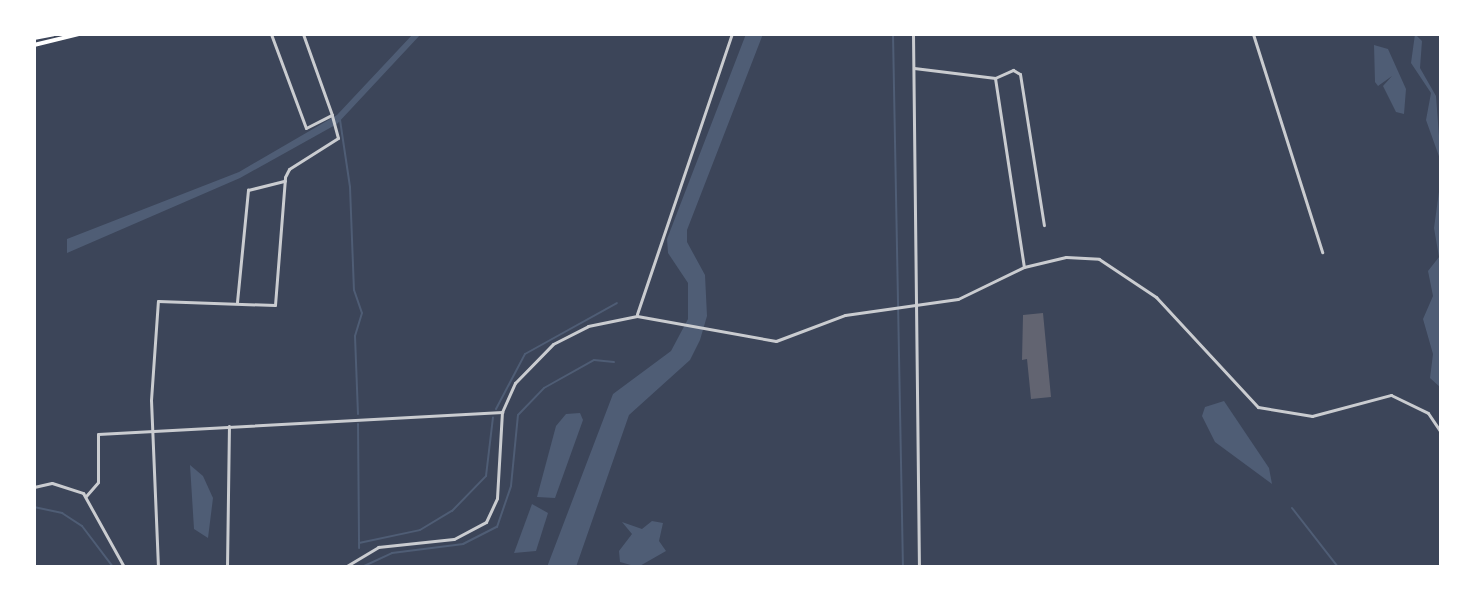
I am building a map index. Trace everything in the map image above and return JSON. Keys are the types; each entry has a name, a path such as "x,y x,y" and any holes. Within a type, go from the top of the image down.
{"main road":[{"path":"34,38 54,34"},
{"path":"34,45 79,34"}],"street":[{"path":"271,34 303,127 332,115"},
{"path":"158,567 151,400 159,298 275,305 285,181 289,169 338,138 303,34"},
{"path":"637,316 732,34"},
{"path":"913,34 919,567"},
{"path":"1253,34 1322,252"},
{"path":"914,68 995,78 1013,70 1020,74 1044,225"},
{"path":"995,78 1024,267"},
{"path":"237,302 248,190 285,181"},
{"path":"345,567 378,547 454,539 486,522 497,498 502,412 526,369 553,344 608,318 637,316 776,341 827,320 917,307 991,287 1024,267 1090,256 1112,265 1156,297 1238,387 1273,413 1312,416 1391,395 1428,413 1441,432"},
{"path":"86,496 98,482 98,434 502,412"},
{"path":"227,567 229,426"},
{"path":"34,487 70,485 86,496 124,567"}],"shaded area":[{"path":"34,34 1441,34 1441,567 34,567"},
{"path":"413,34 421,34 337,124 240,178 67,253 67,239 239,172 337,115"},
{"path":"746,34 763,34 687,230 687,242 705,275 707,316 700,340 690,360 629,415 576,567 547,567 613,394 671,351 688,319 688,283 668,253 667,239"},
{"path":"1415,34 1422,41 1420,68 1436,96 1441,162 1426,120 1431,93 1411,63"},
{"path":"1374,45 1388,49 1406,89 1404,114 1396,112 1383,86 1392,76 1378,86 1375,82"},
{"path":"1441,177 1441,388 1430,378 1433,354 1423,319 1433,296 1428,271 1439,257 1434,228"},
{"path":"1224,401 1269,468 1272,484 1215,442 1202,416 1205,407"},
{"path":"580,413 583,420 555,498 537,497 556,426 566,414"},
{"path":"190,465 203,476 213,498 208,538 194,529"},
{"path":"532,504 548,513 536,551 514,553"},
{"path":"652,521 663,523 659,541 666,551 638,567 620,562 619,551 632,534 622,522 642,529"}],"building":[{"path":"1043,313 1051,397 1031,399 1027,359 1022,360 1023,315"}],"waterway":[{"path":"893,34 903,567"},
{"path":"340,120 350,187 354,290 362,313 355,336 358,414"},
{"path":"496,409 525,354 617,303"},
{"path":"362,567 392,553 463,544 497,527 511,486 518,415 544,388 594,360 614,362"},
{"path":"359,543 420,530 452,511 486,476 493,417"},
{"path":"358,424 359,548"},
{"path":"34,507 62,513 82,526 113,567"},
{"path":"1292,508 1338,567"}]}
